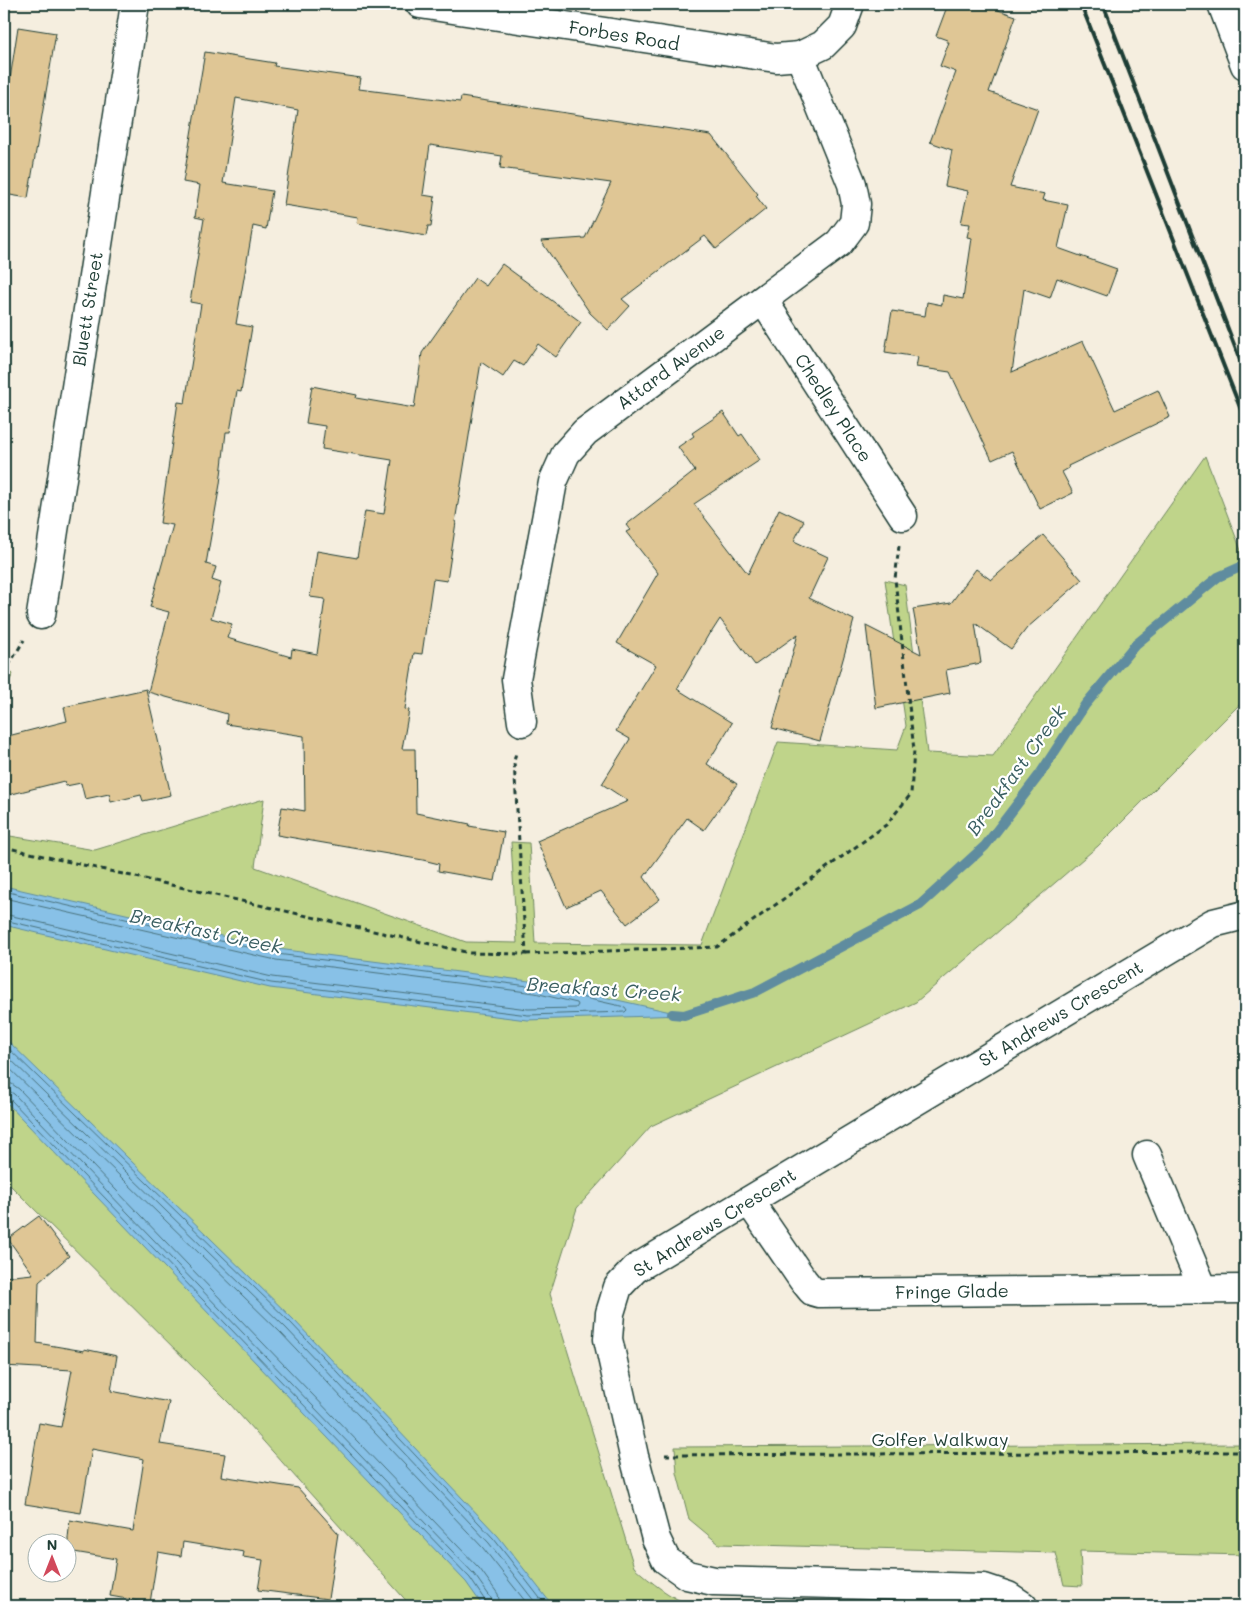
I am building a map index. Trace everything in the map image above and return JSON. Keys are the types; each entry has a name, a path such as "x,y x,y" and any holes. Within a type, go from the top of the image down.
{"street":[{"name":"Bluett Street","path":"41,615 135,4"},
{"name":"Forbes Road","path":"420,4 752,56 776,58 800,56"},
{"path":"800,56 823,45 842,26 850,4"},
{"path":"1222,4 1245,65"},
{"name":"Attard Avenue","path":"522,722 516,679 553,482 566,453 585,432 839,242 854,222 856,204 852,184 800,56"},
{"name":"Chedley Place","path":"763,300 903,516"},
{"name":"St Andrews Crescent","path":"1023,1606 1008,1596 984,1588 714,1581 687,1575 666,1560 656,1539 634,1456 608,1339 610,1314 618,1287 635,1269 1213,923 1245,915"},
{"path":"1147,1155 1203,1289"},
{"name":"Fringe Glade","path":"750,1201 803,1280 812,1291 819,1294 1245,1289"}],"path":[{"path":"4,847 470,953 526,954 717,947 886,825 911,794 914,750 896,579 903,516"},
{"path":"4,673 10,662"},
{"path":"514,762 526,954"},
{"name":"Golfer Walkway","path":"634,1456 1245,1452"}],"green space":[{"path":"1205,456 1245,561 1245,699 1098,846 916,1002 651,1126 577,1208 550,1294 634,1567 669,1594 693,1606 411,1606 230,1404 4,1179 4,835 95,850 264,799 255,867 466,942 517,943 511,842 529,843 535,943 702,945 778,742 897,750 906,726 885,580 905,585 927,753 993,756"},
{"path":"4,667 13,674 4,691"},
{"path":"1245,1444 1245,1555 1080,1551 1082,1586 1064,1585 1056,1553 719,1544 689,1519 677,1473 675,1447"}],"water":[{"path":"4,886 278,949 537,982 684,1015 527,1020 270,988 4,925"},
{"path":"4,1037 294,1320 498,1536 553,1606 483,1606 466,1582 4,1100"}],"building":[{"path":"948,4 1000,4 998,10 1016,16 989,92 1038,109 1010,187 1045,194 1043,200 1068,205 1058,248 1117,269 1107,296 1057,278 1050,298 1024,289 1012,372 1083,341 1115,410 1158,390 1170,417 1068,466 1069,468 1062,472 1073,493 1040,509 1012,451 992,460 950,372 916,367 918,357 885,352 892,311 925,316 927,302 942,305 943,295 963,299 972,238 967,237 970,224 961,223 968,191 945,186 952,150 930,142 956,72 940,66 949,42 936,36"},
{"path":"18,27 56,33 28,198 4,194 4,118"},
{"path":"205,52 275,63 274,66 361,78 359,89 460,102 461,97 711,135 758,194 756,196 766,209 716,249 705,236 622,299 630,306 608,330 590,313 541,241 585,238 611,183 500,168 502,156 430,145 423,195 435,197 431,226 428,226 426,236 357,223 358,217 284,205 298,110 236,98 223,183 272,191 266,229 253,226 236,324 252,327 241,392 237,391 230,432 226,432 220,484 206,564 216,567 212,580 221,583 211,618 232,624 227,638 291,657 292,649 317,654 325,599 310,597 317,551 357,558 365,511 384,514 392,460 322,449 325,426 306,423 312,386 357,395 356,398 414,408 422,353 475,278 486,286 502,264 581,322 556,357 538,344 523,366 514,361 503,377 481,362 447,581 433,579 422,654 414,653 405,709 409,710 402,749 415,749 416,813 470,824 469,826 504,832 495,881 438,871 439,864 423,860 277,835 282,807 305,811 304,736 226,724 227,714 148,692 169,612 150,607 173,525 160,523 178,402 185,403 201,304 190,302 204,219 195,217 200,185 183,182"},
{"path":"723,412 739,436 742,434 760,460 694,504 748,574 779,509 804,521 794,541 828,557 809,598 854,620 820,741 772,728 798,634 755,665 720,619 710,632 677,689 732,723 707,764 737,784 704,830 687,818 644,877 660,899 627,924 601,891 566,907 537,841 628,801 602,784 630,739 616,731 656,665 617,643 658,573 626,532 630,530 626,525 695,471 678,447 694,436 692,433"},
{"path":"1043,535 1082,580 1027,628 1011,649 975,623 981,663 946,670 950,693 876,708 866,626 921,654 913,609 951,603 976,569 991,580"},
{"path":"146,689 171,795 143,801 141,795 111,802 109,794 85,799 81,783 66,786 64,781 4,796 4,737 67,721 64,707"},
{"path":"39,1216 69,1256 39,1282 37,1343 84,1351 84,1349 117,1356 111,1391 169,1402 160,1444 225,1454 221,1476 298,1488 338,1533 328,1599 258,1590 263,1560 243,1557 244,1552 183,1542 181,1556 158,1552 150,1603 110,1596 116,1559 78,1553 78,1532 69,1532 70,1520 133,1531 144,1459 92,1449 81,1513 25,1504 39,1423 61,1427 72,1370 4,1366 4,1277 33,1274 8,1239"}],"waterway":[{"name":"Breakfast Creek","path":"672,1014 684,1015 755,992 920,905 985,846 1040,774 1085,705 1135,645 1218,577 1245,565"}],"railway":[{"path":"1081,4 1245,420"},
{"path":"1103,4 1245,373"}]}
